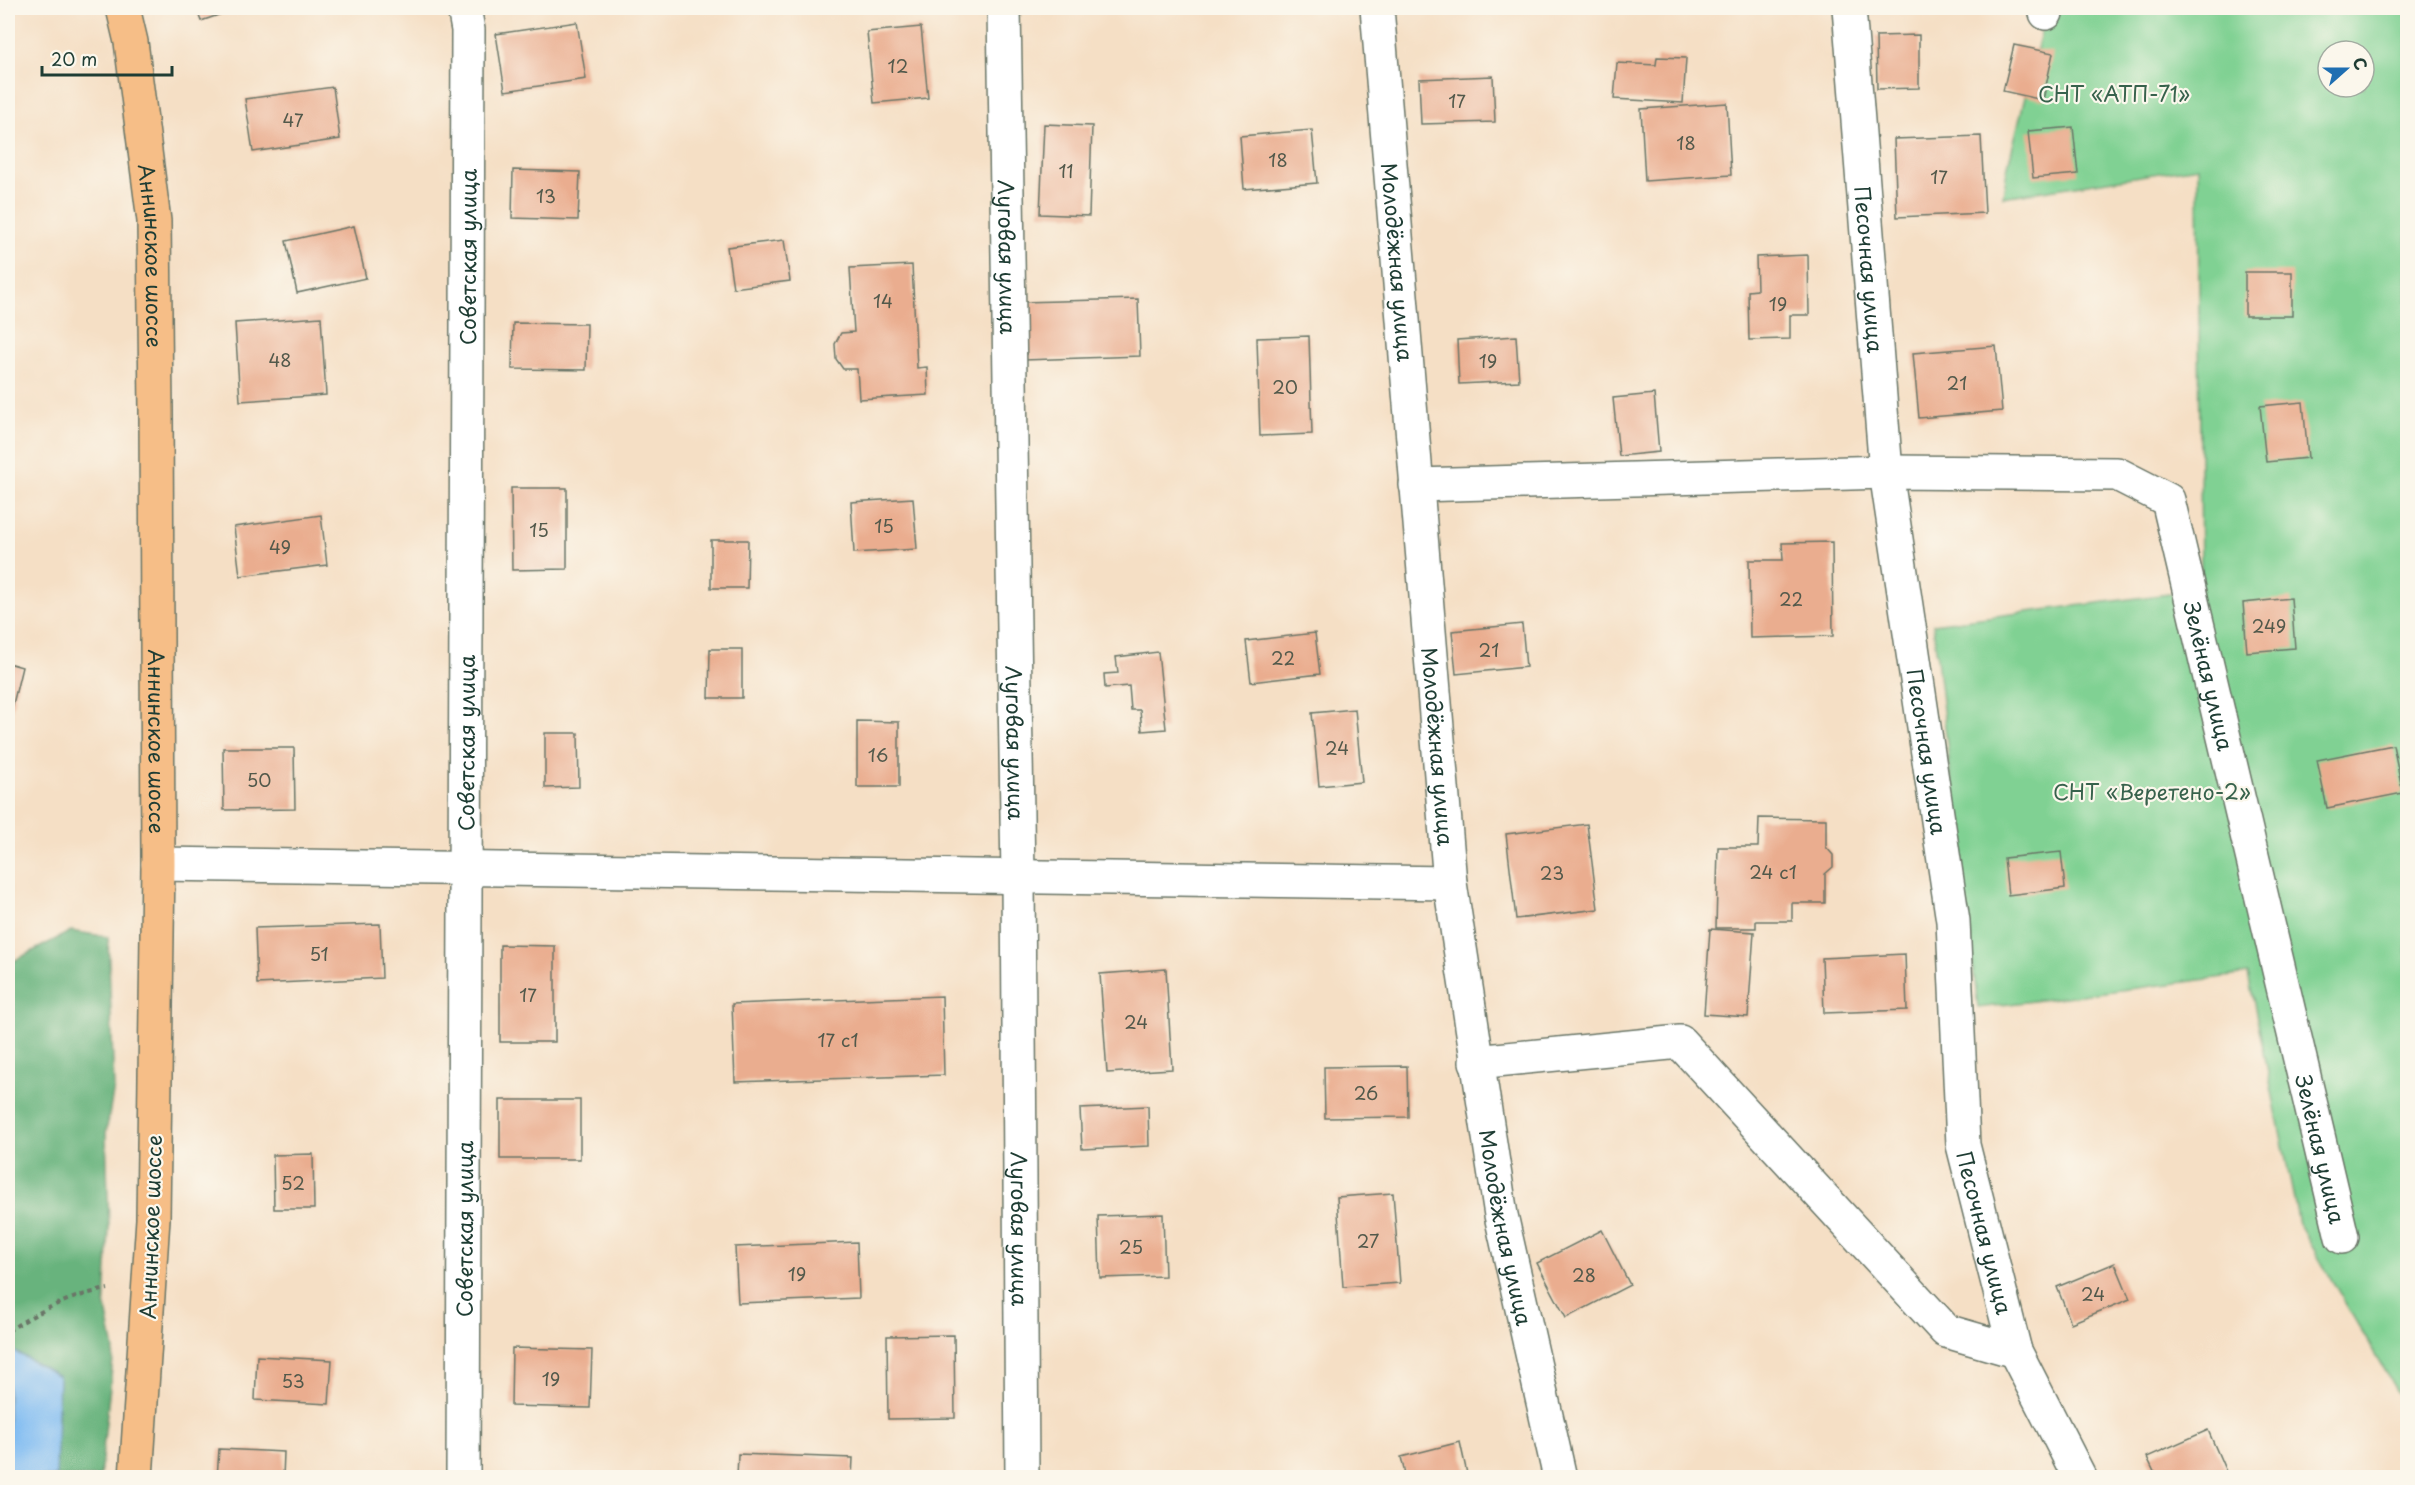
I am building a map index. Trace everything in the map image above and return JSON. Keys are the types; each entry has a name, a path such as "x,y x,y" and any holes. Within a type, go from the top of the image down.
{"main road":[{"name":"Аннинское шоссе","path":"123,8 131,42 153,221 158,864 153,1219 136,1478"}],"street":[{"name":"Советская улица","path":"463,1478 467,868 468,30 464,8"},
{"name":"Луговая улица","path":"1004,8 1018,877 1022,1478"},
{"name":"Молодёжная улица","path":"1377,8 1450,883 1501,1215 1560,1478"},
{"name":"Песочная улица","path":"1849,8 1886,472 1953,921 1962,1145 2015,1351 2080,1478"},
{"name":"Зелёная улица","path":"1416,485 1886,472 2117,474 2168,500 2342,1237"},
{"path":"158,864 1450,883"},
{"path":"1476,1062 1680,1042 1946,1331 2015,1351"}],"path":[{"path":"8,1331 50,1307 91,1292 149,1283"}],"green space":[{"name":"СНТ «Веретено-2»","path":"2047,8 2407,8 2407,1409 2299,1224 2248,974 1978,1008 1933,624 2201,590 2198,167 2003,197 2007,170"},
{"path":"71,931 108,937 114,1087 106,1133 109,1228 105,1303 114,1350 100,1477 56,1477 59,1376 8,1348 8,964"}],"water":[{"path":"8,1348 59,1376 56,1477 8,1477"}],"building":[{"path":"196,8 232,8 233,10 201,21"},
{"path":"577,22 586,79 505,91 496,34"},
{"path":"921,27 928,98 874,103 867,32"},
{"path":"1919,35 1919,88 1877,89 1876,36"},
{"path":"2014,45 2053,53 2043,100 2003,91"},
{"path":"1657,57 1686,58 1683,103 1614,99 1617,63 1656,65"},
{"path":"1493,76 1495,122 1421,124 1419,79"},
{"path":"333,87 340,139 253,152 245,99"},
{"path":"1727,103 1731,175 1645,181 1641,109"},
{"path":"1044,124 1092,126 1089,216 1040,214"},
{"path":"2073,127 2078,174 2033,178 2028,131"},
{"path":"1312,130 1317,183 1244,189 1240,136"},
{"path":"1981,136 1985,213 1897,217 1894,139"},
{"path":"513,170 580,172 578,220 512,218"},
{"path":"354,226 366,278 297,293 286,241"},
{"path":"784,240 790,281 733,288 727,247"},
{"path":"1808,255 1809,315 1790,315 1790,339 1749,340 1748,291 1757,290 1756,257"},
{"path":"912,265 917,368 927,367 928,395 859,399 857,369 843,369 836,359 835,344 841,333 854,332 850,268"},
{"path":"2245,272 2292,272 2292,316 2245,316"},
{"path":"1138,299 1140,356 1024,360 1022,302"},
{"path":"321,317 326,395 240,401 235,323"},
{"path":"513,323 587,324 586,370 512,369"},
{"path":"1309,336 1312,434 1260,436 1257,338"},
{"path":"1516,336 1519,381 1459,384 1457,340"},
{"path":"1996,346 2002,411 1919,418 1913,353"},
{"path":"1654,394 1659,452 1619,456 1613,398"},
{"path":"2303,402 2308,458 2266,462 2260,406"},
{"path":"511,488 567,488 567,569 512,570"},
{"path":"913,498 917,549 854,553 851,502"},
{"path":"321,515 327,565 240,576 234,527"},
{"path":"711,540 748,540 747,588 711,588"},
{"path":"1832,542 1833,636 1750,638 1749,560 1783,560 1782,543"},
{"path":"2291,598 2295,648 2247,652 2243,603"},
{"path":"1522,624 1526,667 1456,674 1452,631"},
{"path":"1315,633 1320,674 1251,682 1246,641"},
{"path":"710,649 742,649 742,698 709,698"},
{"path":"1158,652 1166,729 1142,731 1140,710 1131,710 1129,686 1105,688 1104,674 1118,673 1116,657"},
{"path":"8,663 22,667 8,725"},
{"path":"1355,709 1362,782 1319,786 1312,713"},
{"path":"857,721 899,722 899,787 857,787"},
{"path":"545,733 578,733 579,787 545,788"},
{"path":"2393,745 2403,793 2327,808 2317,760"},
{"path":"223,748 294,748 295,809 224,810"},
{"path":"1759,818 1826,819 1826,847 1833,855 1833,867 1825,874 1825,903 1792,903 1792,921 1756,921 1756,928 1716,928 1718,847 1758,847"},
{"path":"1587,824 1598,909 1516,919 1506,834"},
{"path":"2061,852 2065,888 2008,895 2004,858"},
{"path":"380,924 382,978 257,984 255,928"},
{"path":"1710,929 1754,932 1748,1017 1704,1014"},
{"path":"500,945 555,946 555,1042 500,1042"},
{"path":"1905,954 1907,1010 1824,1013 1822,958"},
{"path":"1166,969 1172,1069 1107,1073 1100,974"},
{"path":"942,996 944,1075 735,1082 732,1004"},
{"path":"1407,1066 1408,1117 1325,1118 1324,1067"},
{"path":"500,1100 580,1100 580,1159 500,1159"},
{"path":"1148,1106 1149,1146 1082,1149 1080,1109"},
{"path":"313,1154 314,1209 274,1209 273,1155"},
{"path":"1393,1193 1400,1283 1343,1287 1337,1197"},
{"path":"1163,1214 1165,1276 1100,1278 1098,1216"},
{"path":"1602,1230 1630,1285 1566,1318 1537,1263"},
{"path":"857,1242 859,1298 738,1303 735,1247"},
{"path":"2115,1263 2130,1299 2071,1323 2057,1287"},
{"path":"954,1335 955,1418 888,1419 887,1336"},
{"path":"512,1348 592,1350 590,1408 511,1406"},
{"path":"257,1356 332,1360 329,1404 255,1400"},
{"path":"2208,1430 2227,1474 2219,1478 2157,1478 2147,1457"},
{"path":"1460,1442 1468,1478 1406,1478 1401,1457"},
{"path":"219,1449 284,1452 283,1478 217,1478"},
{"path":"738,1454 853,1458 852,1478 737,1478"}],"park label":[{"name":"СНТ «АТП-71»","path":"2114,93"}]}
